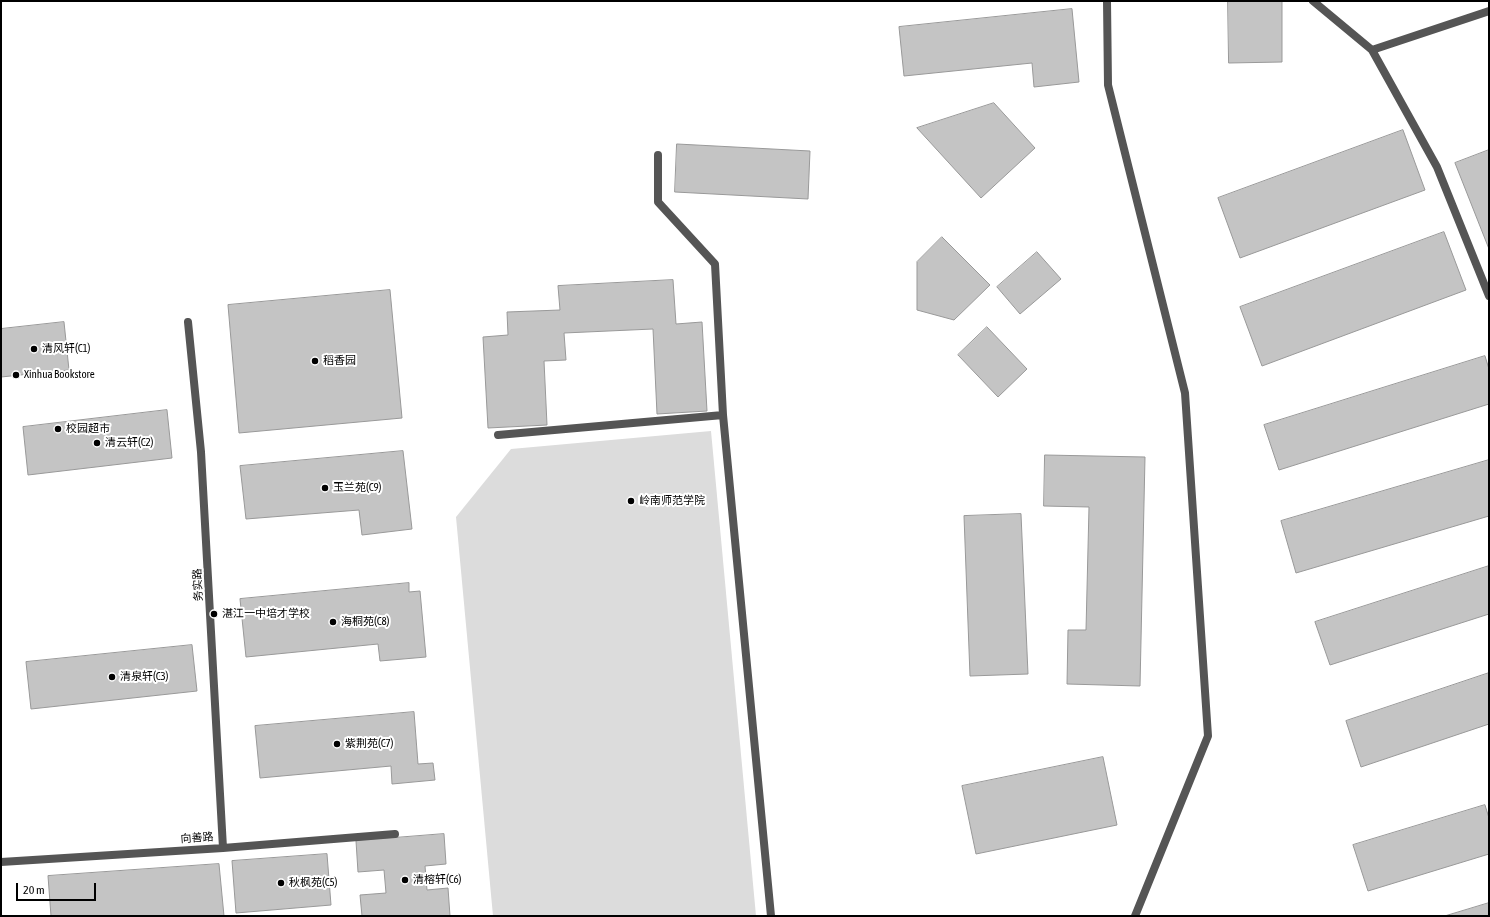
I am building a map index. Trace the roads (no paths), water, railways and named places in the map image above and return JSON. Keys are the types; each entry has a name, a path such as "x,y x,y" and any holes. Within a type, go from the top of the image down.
{"street":[{"path":"1107,1 1108,85 1185,393 1208,736 1135,916"},
{"path":"1313,1 1372,50 1437,167 1489,296"},
{"path":"1372,50 1489,11"},
{"path":"658,155 658,202 715,264 723,415 771,916"},
{"name":"务实路","path":"188,322 201,452 223,848"},
{"path":"498,435 723,415"},
{"name":"向善路","path":"1,862 223,848 394,834"}],"place":[{"name":"清风轩(C1)","path":"34,349"},
{"name":"稻香园","path":"315,361"},
{"name":"Xinhua Bookstore","path":"16,375"},
{"name":"校园超市","path":"58,429"},
{"name":"清云轩(C2)","path":"97,443"},
{"name":"玉兰苑(C9)","path":"325,488"},
{"name":"岭南师范学院","path":"631,501"},
{"name":"湛江一中培才学校","path":"214,614"},
{"name":"海桐苑(C8)","path":"333,622"},
{"name":"清泉轩(C3)","path":"112,677"},
{"name":"紫荆苑(C7)","path":"337,744"},
{"name":"清榕轩(C6)","path":"405,880"},
{"name":"秋枫苑(C5)","path":"281,883"}]}
